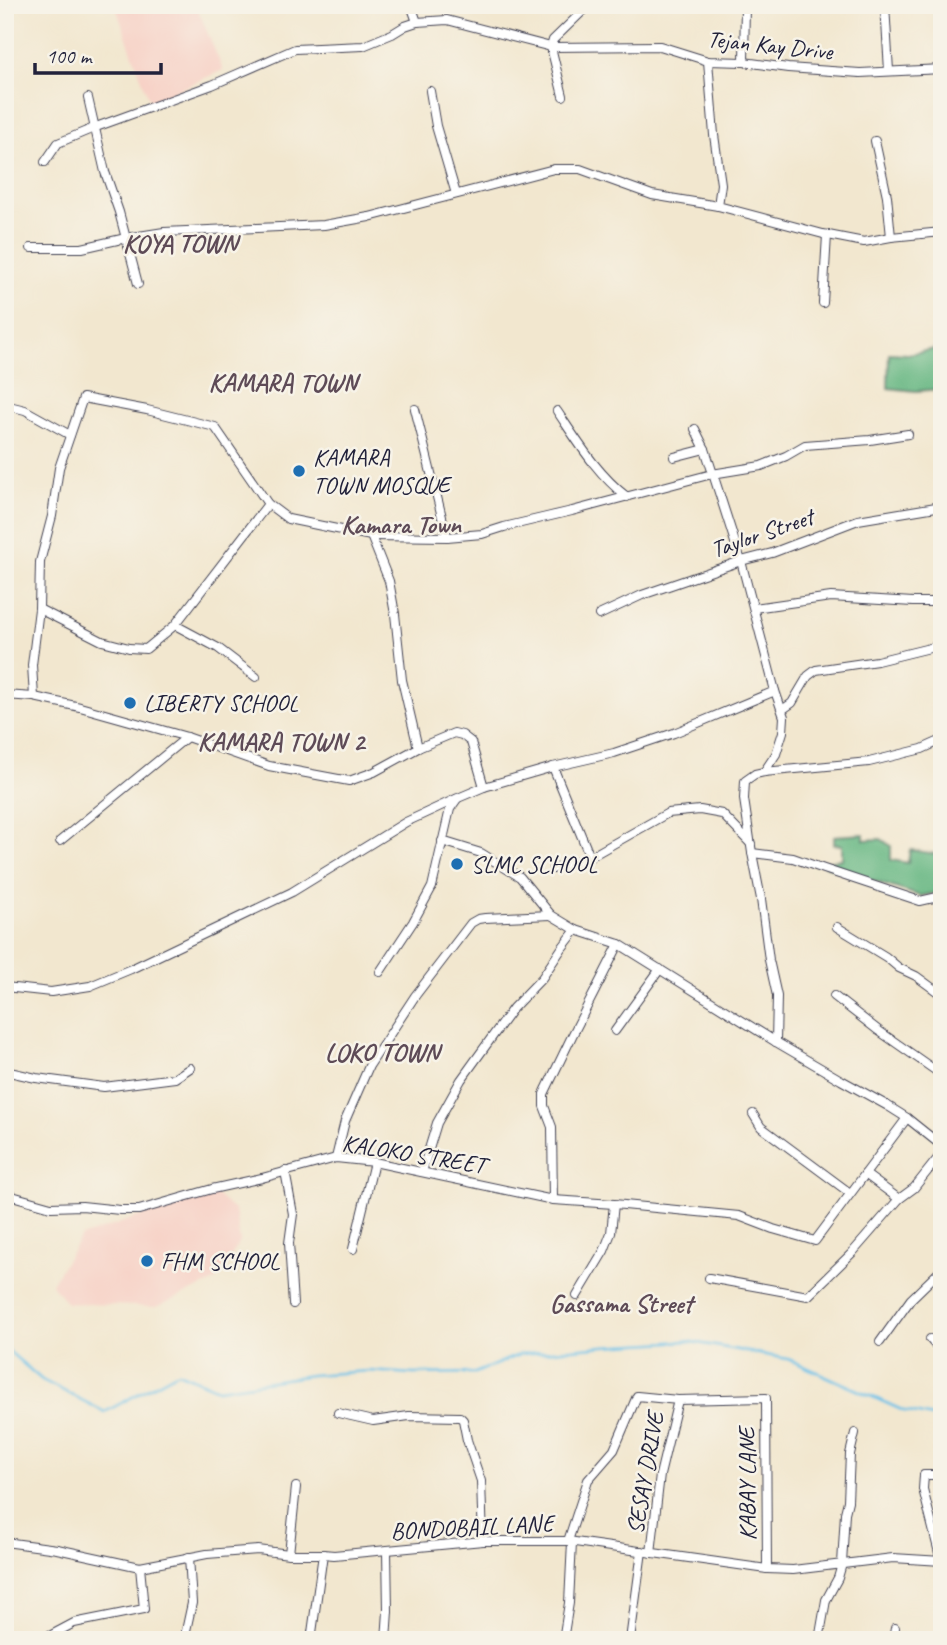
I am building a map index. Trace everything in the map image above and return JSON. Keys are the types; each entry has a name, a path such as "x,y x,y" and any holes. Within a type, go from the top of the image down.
{"street":[{"path":"411,5 418,22"},
{"path":"563,96 551,47 553,40 589,5"},
{"path":"744,62 746,5"},
{"path":"885,5 889,71"},
{"name":"Tejan Kay Drive","path":"45,162 58,143 212,85 295,49 363,46 418,22 447,20 551,47 660,46 708,61 860,73 942,69"},
{"path":"708,61 721,184 718,206"},
{"path":"430,91 436,126 456,194"},
{"path":"88,98 105,172 138,284"},
{"path":"875,141 887,195 891,237"},
{"path":"31,248 82,248 164,232 324,225 369,217 554,169 580,169 652,195 718,206 864,242 942,232"},
{"path":"823,303 827,234"},
{"path":"34,697 32,665 39,609 40,562 52,516 59,468 83,398 215,427 268,504 288,519 371,536 447,537 482,534 712,474 761,466 805,445 908,434"},
{"path":"5,405 25,410 70,435"},
{"path":"415,409 447,537"},
{"path":"557,411 591,462 627,497"},
{"path":"695,429 705,449 741,561 784,717 783,732 776,754 764,772"},
{"path":"674,457 705,449"},
{"path":"39,609 102,641 146,649 175,625 268,504"},
{"name":"Taylor Street","path":"599,615 642,595 772,553 858,520 942,506"},
{"path":"371,536 389,581 402,680 418,748"},
{"path":"754,608 831,597 913,602 934,602 942,599"},
{"path":"175,625 218,648 256,677"},
{"path":"782,710 792,703 808,676 816,670 877,661 942,645"},
{"path":"5,987 51,992 90,986 292,892 406,822 458,798 484,787 674,733 775,691"},
{"path":"5,695 34,697 80,707 187,737 269,766 349,781 374,772 418,748 454,733 471,742 484,787"},
{"path":"60,841 187,737"},
{"path":"776,1042 777,996 751,849 744,799 745,781 764,772 869,762 922,749 942,740"},
{"path":"553,767 590,857"},
{"path":"380,972 432,887 450,808 458,798"},
{"path":"553,869 590,857 668,813 700,810 722,814 751,849 793,858 920,901 942,896"},
{"path":"442,841 481,853 520,877 551,915 576,930 619,944 776,1042 907,1118 942,1146"},
{"path":"336,1158 345,1121 369,1066 415,996 471,923 485,918 551,915"},
{"path":"836,927 942,995"},
{"path":"422,1172 438,1123 461,1080 513,1008 542,978 576,930"},
{"path":"553,1200 552,1127 544,1106 544,1094 619,944"},
{"path":"615,1031 660,969"},
{"path":"834,996 942,1074"},
{"path":"5,1071 104,1087 175,1078 190,1068"},
{"path":"753,1114 761,1127 850,1193 907,1118"},
{"path":"709,1278 808,1296 852,1253 899,1199 914,1188 942,1153"},
{"name":"KALOKO STREET","path":"5,1195 51,1207 139,1210 336,1158 374,1162 553,1200 739,1216 813,1241 818,1238 850,1193"},
{"path":"353,1249 374,1162"},
{"path":"285,1171 293,1214 289,1243 293,1304"},
{"path":"865,1174 899,1199"},
{"path":"577,1296 604,1251 611,1233 614,1204"},
{"path":"880,1342 911,1299 942,1269"},
{"path":"930,1339 942,1353"},
{"path":"563,1640 569,1604 570,1541 588,1480 614,1450 637,1396 678,1399"},
{"name":"KABAY LANE","path":"678,1399 766,1398 767,1569"},
{"name":"SESAY DRIVE","path":"630,1640 660,1475 678,1399"},
{"path":"338,1413 373,1421 408,1416 464,1420 467,1440 481,1481 484,1541"},
{"path":"819,1640 826,1600 842,1564 850,1454 855,1433"},
{"path":"941,1561 923,1489 923,1475 942,1475"},
{"path":"289,1554 296,1487"},
{"name":"BONDOBAIL LANE","path":"5,1542 57,1549 140,1566 190,1557 258,1550 334,1555 484,1541 570,1541 767,1569 793,1570 893,1558 941,1561"},
{"path":"386,1640 387,1551"},
{"path":"311,1640 323,1553"},
{"path":"184,1640 192,1603 190,1557"},
{"path":"42,1640 74,1623 144,1609 140,1566"},
{"path":"893,1640 895,1629"}],"shaded area":[{"path":"115,5 196,5 223,70 150,102"},
{"name":"FHM SCHOOL","path":"212,1191 235,1211 240,1242 215,1281 156,1307 67,1303 51,1284 81,1237"}],"green space":[{"path":"942,348 942,389 916,391 888,388 889,353 908,354"},
{"path":"864,834 864,840 881,839 891,846 891,860 908,863 910,850 942,855 942,892 920,896 826,866 829,861 842,859 842,845 834,844 834,836"}],"waterway":[{"path":"5,1348 42,1380 105,1412 178,1372 218,1389 311,1375 369,1371 413,1374 475,1373 521,1354 687,1341 788,1359 904,1411 942,1419"}],"place":[{"name":"KAMARA TOWN MOSQUE","path":"299,471"},
{"name":"LIBERTY SCHOOL","path":"130,703"},
{"name":"SLMC SCHOOL","path":"457,864"},
{"name":"FHM SCHOOL","path":"147,1261"}],"district":[{"name":"KOYA TOWN","path":"180,243"},
{"name":"KAMARA TOWN","path":"283,382"},
{"name":"Kamara Town","path":"401,524"},
{"name":"KAMARA TOWN 2","path":"281,741"},
{"name":"LOKO TOWN","path":"382,1052"},
{"name":"Gassama Street","path":"621,1303"}]}
